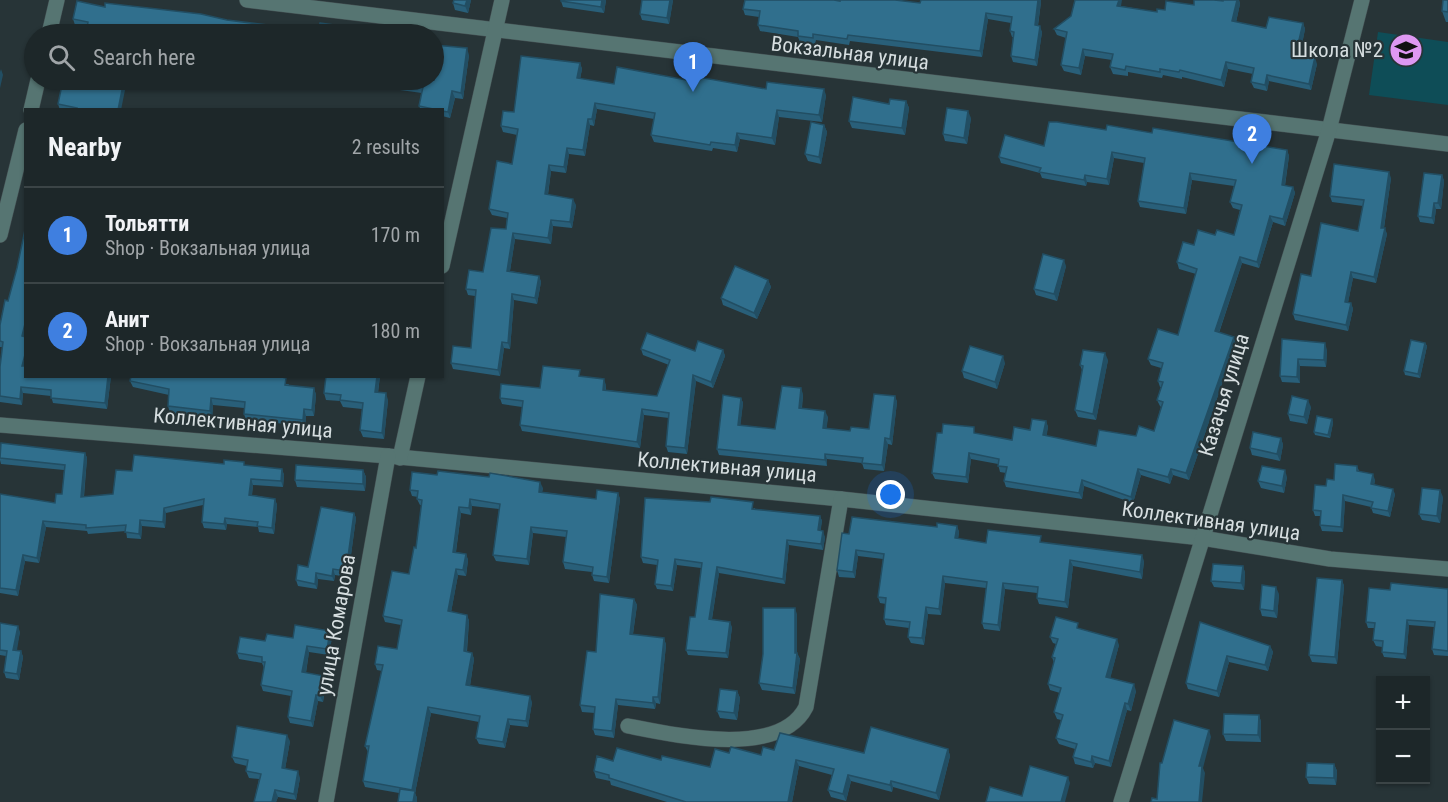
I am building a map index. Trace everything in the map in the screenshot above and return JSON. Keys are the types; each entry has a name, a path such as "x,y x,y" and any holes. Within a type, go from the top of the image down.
{"street":[{"path":"51,24 57,0"},
{"name":"Вокзальная улица","path":"247,0 432,24"},
{"path":"444,257 502,0"},
{"name":"Казачья улица","path":"1121,802 1329,130 1362,0"},
{"name":"Вокзальная улица","path":"444,26 1448,144"},
{"path":"31,108 36,90"},
{"path":"0,235 24,138"},
{"name":"улица Комарова","path":"326,802 394,457 417,378"},
{"name":"Коллективная улица","path":"0,425 394,457 841,499 1202,538 1330,559 1448,569"},
{"path":"628,726 692,738 731,738 784,730 801,716 806,707 841,499"}],"shaded area":[{"path":"1378,32 1448,42 1448,105 1369,95"}],"building":[{"path":"454,0 467,0 465,6 453,3"},
{"path":"561,0 602,0 601,7"},
{"path":"642,0 670,0 667,18 640,14"},
{"path":"745,0 895,0 920,3 921,0 1038,0 1035,25 1040,26 1035,60 1011,56 1014,32 1010,31 1012,17 986,13 980,51 848,35 847,39 813,34 813,38 798,36 798,31 758,25 760,11 743,9"},
{"path":"1075,0 1119,0 1117,6 1157,12 1157,9 1165,10 1166,1 1194,5 1194,0 1237,0 1232,21 1266,28 1269,17 1303,23 1296,53 1315,57 1309,84 1267,75 1265,85 1251,82 1254,68 1226,62 1221,80 1180,70 1179,72 1160,69 1160,72 1126,66 1125,70 1110,67 1113,54 1083,49 1079,68 1061,65 1067,32 1054,29 1071,16"},
{"path":"1443,0 1448,0 1448,12 1442,11"},
{"path":"77,1 105,7 105,3 201,14 259,24 88,24 88,22 73,19"},
{"path":"444,46 467,48 461,93 452,91 448,112 444,111 444,108 419,106 422,90 444,90"},
{"path":"521,56 580,63 577,78 614,84 617,67 686,80 687,75 766,89 767,82 824,89 819,115 777,110 772,138 737,133 735,145 711,142 710,145 651,135 655,113 595,103 592,119 588,119 583,150 567,148 564,167 549,165 545,194 573,199 570,222 551,220 548,238 513,233 507,271 539,276 535,298 512,294 508,343 502,342 498,370 451,363 453,346 471,348 476,290 466,289 469,270 483,272 491,228 506,229 508,213 489,209 497,161 512,164 518,129 501,126 503,111 514,112"},
{"path":"61,90 122,90 118,108 77,108 58,104"},
{"path":"853,97 889,104 890,99 906,101 902,128 849,121"},
{"path":"947,108 968,111 964,138 943,134"},
{"path":"811,122 824,125 819,157 805,154"},
{"path":"1049,122 1106,130 1107,125 1152,133 1153,128 1287,150 1282,185 1293,187 1283,219 1270,216 1257,262 1240,257 1215,331 1234,337 1186,473 1171,469 1168,477 1138,469 1131,497 1082,480 1079,493 1004,481 1007,467 998,466 999,459 969,453 966,477 932,473 937,433 942,433 943,424 974,427 974,433 1012,440 1014,427 1030,430 1032,419 1046,421 1043,435 1096,446 1099,430 1136,436 1139,426 1154,431 1163,402 1157,400 1163,382 1158,381 1163,363 1148,359 1158,329 1178,335 1197,269 1177,262 1183,242 1194,245 1198,230 1215,235 1217,230 1234,235 1242,205 1230,202 1236,180 1190,173 1184,208 1138,201 1145,158 1112,152 1107,179 1085,175 1084,180 1039,172 1041,168 999,157 1005,135 1044,146"},
{"path":"1334,164 1389,172 1381,228 1385,228 1374,277 1351,272 1345,302 1351,303 1346,325 1293,314 1301,274 1311,276 1321,223 1358,231 1364,200 1330,196"},
{"path":"1424,173 1442,175 1438,203 1434,203 1432,218 1418,216"},
{"path":"24,235 24,328 22,336 24,336 24,358 22,366 24,366 24,378 108,378 105,403 51,398 51,390 21,387 20,399 0,396 3,342 0,341 0,325 5,300 8,301"},
{"path":"1043,254 1064,260 1054,294 1034,289"},
{"path":"735,266 768,280 754,313 721,298"},
{"path":"647,333 695,351 698,341 723,350 711,382 693,375 685,448 666,446 669,413 642,409 637,442 520,425 523,401 500,398 501,384 540,388 543,366 580,370 579,376 604,379 603,390 657,396 670,360 641,349"},
{"path":"1282,339 1325,343 1324,360 1298,359 1297,377 1280,376"},
{"path":"1411,340 1425,343 1418,374 1404,371"},
{"path":"970,346 1003,356 995,382 962,371"},
{"path":"1083,350 1105,353 1093,414 1075,410 1083,366 1080,365"},
{"path":"131,378 286,378 285,385 314,388 312,410 304,409 303,420 244,414 245,402 211,398 210,411 168,406 169,389 130,381"},
{"path":"326,378 377,378 375,392 386,393 382,433 360,430 363,403 340,400 341,395 324,393"},
{"path":"782,386 801,388 799,408 825,411 823,428 850,431 851,427 869,429 874,394 895,396 890,439 885,438 882,465 862,463 863,458 825,454 825,460 717,449 723,395 741,398 738,425 775,429"},
{"path":"1292,396 1308,400 1304,417 1288,414"},
{"path":"1317,416 1332,419 1328,435 1314,432"},
{"path":"1253,432 1281,438 1277,454 1250,448"},
{"path":"1,443 85,453 81,497 113,494 116,470 132,471 134,455 224,464 224,460 244,462 244,465 282,469 281,481 251,479 249,495 275,499 272,528 257,526 258,522 225,518 224,524 202,522 204,499 164,508 163,522 140,520 139,534 125,532 126,525 86,528 86,525 43,521 37,558 23,555 16,590 0,588 0,494 55,503 56,494 62,494 65,465 0,458"},
{"path":"1335,464 1357,466 1357,471 1373,474 1371,484 1393,489 1388,511 1371,508 1373,502 1343,495 1341,527 1320,525 1321,511 1313,510 1315,485 1326,486 1327,479 1334,480"},
{"path":"296,465 363,470 363,484 295,480"},
{"path":"1262,466 1285,470 1282,486 1258,481"},
{"path":"438,471 489,477 490,473 540,482 539,492 596,499 597,490 618,493 607,577 592,575 593,567 563,562 567,531 531,527 527,559 493,555 500,504 470,499 469,508 459,507 453,552 466,554 463,570 456,569 448,611 467,615 464,651 472,653 466,685 530,696 526,721 508,719 503,742 476,738 480,716 428,707 412,790 363,781 369,746 365,746 383,665 375,664 378,646 397,649 402,620 383,616 392,571 409,574 414,547 416,548 422,500 417,499 418,491 410,490 412,472 437,475"},
{"path":"1422,488 1440,490 1437,516 1419,514"},
{"path":"711,497 753,502 752,509 820,516 818,530 823,531 821,544 787,540 783,579 717,567 709,619 730,622 726,653 686,650 690,617 695,617 702,563 675,559 671,586 655,584 658,560 641,557 645,498 710,502"},
{"path":"321,507 354,513 346,571 333,569 332,576 316,573 315,584 296,580 298,565 308,567"},
{"path":"852,517 937,527 937,523 957,526 955,538 986,543 988,530 1041,536 1040,542 1142,555 1140,572 1070,560 1065,602 1037,598 1038,587 1003,583 998,625 982,623 987,582 943,576 939,609 926,607 922,638 908,637 910,622 884,619 886,598 878,597 884,554 856,550 853,572 837,570 842,533 849,534"},
{"path":"1213,564 1243,566 1241,583 1211,581"},
{"path":"1317,578 1342,580 1335,657 1309,655"},
{"path":"1391,583 1448,589 1448,651 1432,649 1435,622 1407,620 1404,654 1382,652 1383,641 1373,640 1375,623 1366,622 1369,588 1390,590"},
{"path":"1262,585 1276,587 1274,611 1260,609"},
{"path":"600,594 634,599 630,634 664,638 658,697 653,697 653,703 616,699 612,731 593,729 595,707 580,705 587,651 596,652"},
{"path":"763,608 795,608 795,653 797,653 793,688 759,683 763,654"},
{"path":"1056,617 1078,623 1077,628 1117,639 1106,677 1134,684 1128,704 1125,703 1109,761 1092,756 1091,762 1073,757 1077,744 1056,738 1063,715 1054,712 1061,688 1048,684 1055,658 1052,657 1058,639 1050,637"},
{"path":"1200,622 1270,646 1265,665 1227,656 1217,691 1186,683"},
{"path":"0,623 18,626 13,650 21,651 17,674 4,672 7,651 0,650"},
{"path":"295,625 330,631 327,649 307,646 302,672 324,676 320,696 316,695 311,721 288,717 292,691 261,685 265,662 262,662 262,657 237,653 240,637 265,641 267,634 293,638"},
{"path":"720,689 737,691 734,713 717,711"},
{"path":"1224,714 1259,715 1258,735 1223,734"},
{"path":"1174,720 1209,730 1199,766 1202,766 1199,802 1151,802 1152,798 1157,799 1160,763 1162,763"},
{"path":"237,726 287,735 282,768 298,771 294,794 275,790 272,802 254,802 261,774 246,771 248,760 232,757"},
{"path":"871,727 948,749 936,793 891,781 890,785 848,775 843,794 828,790 834,769 796,760 788,802 686,802 609,778 609,775 594,771 597,756 613,761 617,748 661,760 662,756 710,767 715,749 729,753 731,747 761,755 763,747 774,750 780,733 864,753"},
{"path":"1307,763 1334,764 1334,778 1306,777"},
{"path":"1030,766 1068,777 1061,802 986,802 990,787 1022,796"},
{"path":"400,789 415,791 413,802 398,802"}],"place":[{"name":"Школа №2","path":"1406,50"},
{"name":"Тольятти","path":"693,92"},
{"name":"Анит","path":"1252,164"}]}
